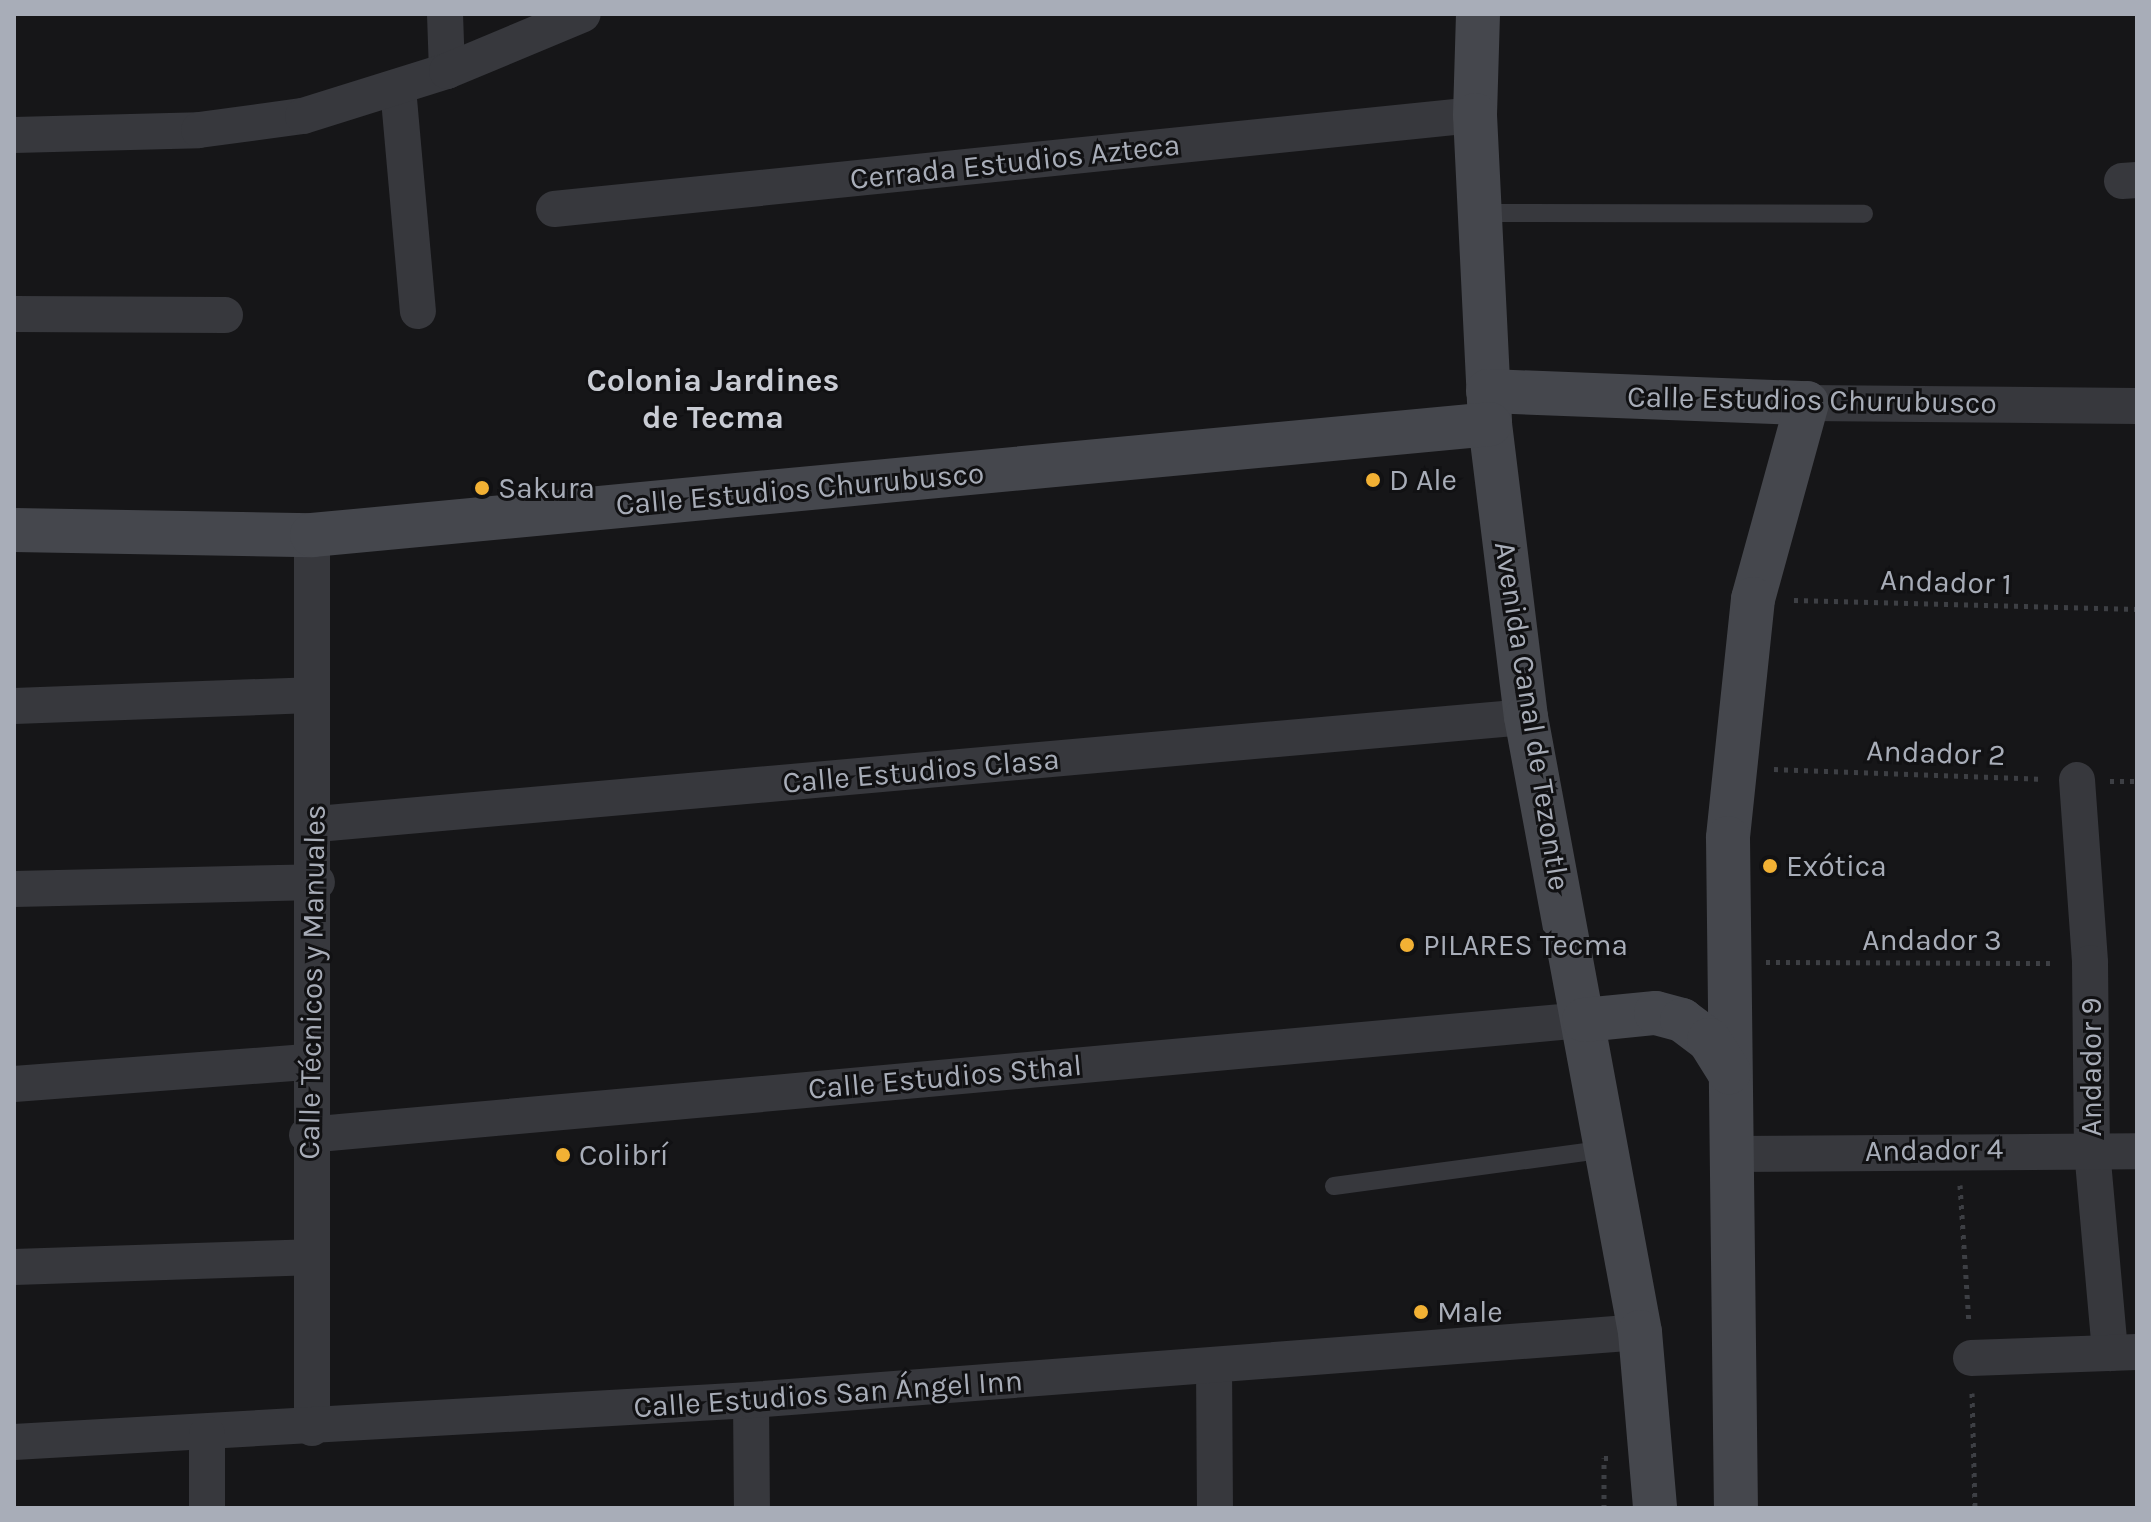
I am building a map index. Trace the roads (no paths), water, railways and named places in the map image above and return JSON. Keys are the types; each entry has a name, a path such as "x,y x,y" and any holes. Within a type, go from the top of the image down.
{"street":[{"path":"445,14 447,71"},
{"path":"14,135 199,130 303,116 447,71 583,14"},
{"name":"Avenida Canal de Tezontle","path":"1478,14 1475,115 1489,408 1526,717 1640,1332 1655,1508"},
{"path":"398,88 418,311"},
{"name":"Cerrada Estudios Azteca","path":"554,209 1475,115"},
{"path":"14,314 225,315"},
{"path":"1736,1508 1728,962 1733,768 1753,599 1807,403"},
{"name":"Calle Estudios Churubusco","path":"14,530 312,535 1489,408 1807,403 2137,406"},
{"name":"Calle Técnicos y Manuales","path":"312,535 311,695 317,824 307,1135 312,1428"},
{"path":"14,706 311,695"},
{"name":"Calle Estudios Clasa","path":"317,824 1526,717"},
{"name":"Andador 9","path":"2077,780 2090,963 2092,1150 2124,1352"},
{"path":"14,889 317,882"},
{"path":"1584,1020 1656,1013 1682,1020 1709,1040 1729,1072"},
{"name":"Calle Estudios Sthal","path":"307,1135 1584,1020"},
{"path":"14,1084 309,1062"},
{"name":"Andador 4","path":"1730,1154 2137,1151"},
{"path":"14,1267 310,1257"},
{"name":"Calle Estudios San Ángel Inn","path":"14,1442 207,1434 751,1400 1640,1332"},
{"path":"1971,1358 2124,1352"},
{"path":"1214,1366 1215,1508"},
{"path":"751,1400 752,1508"},
{"path":"207,1434 207,1508"}],"lane":[{"path":"1480,213 1864,214"},
{"path":"1334,1186 1607,1149"}],"place":[{"name":"D Ale","path":"1373,480"},
{"name":"Sakura","path":"482,488"},
{"name":"Exótica","path":"1770,866"},
{"name":"PILARES Tecma","path":"1407,945"},
{"name":"Colibrí","path":"563,1155"},
{"name":"Male","path":"1421,1312"}],"district":[{"name":"Colonia Jardines de Tecma","path":"713,400"}]}
